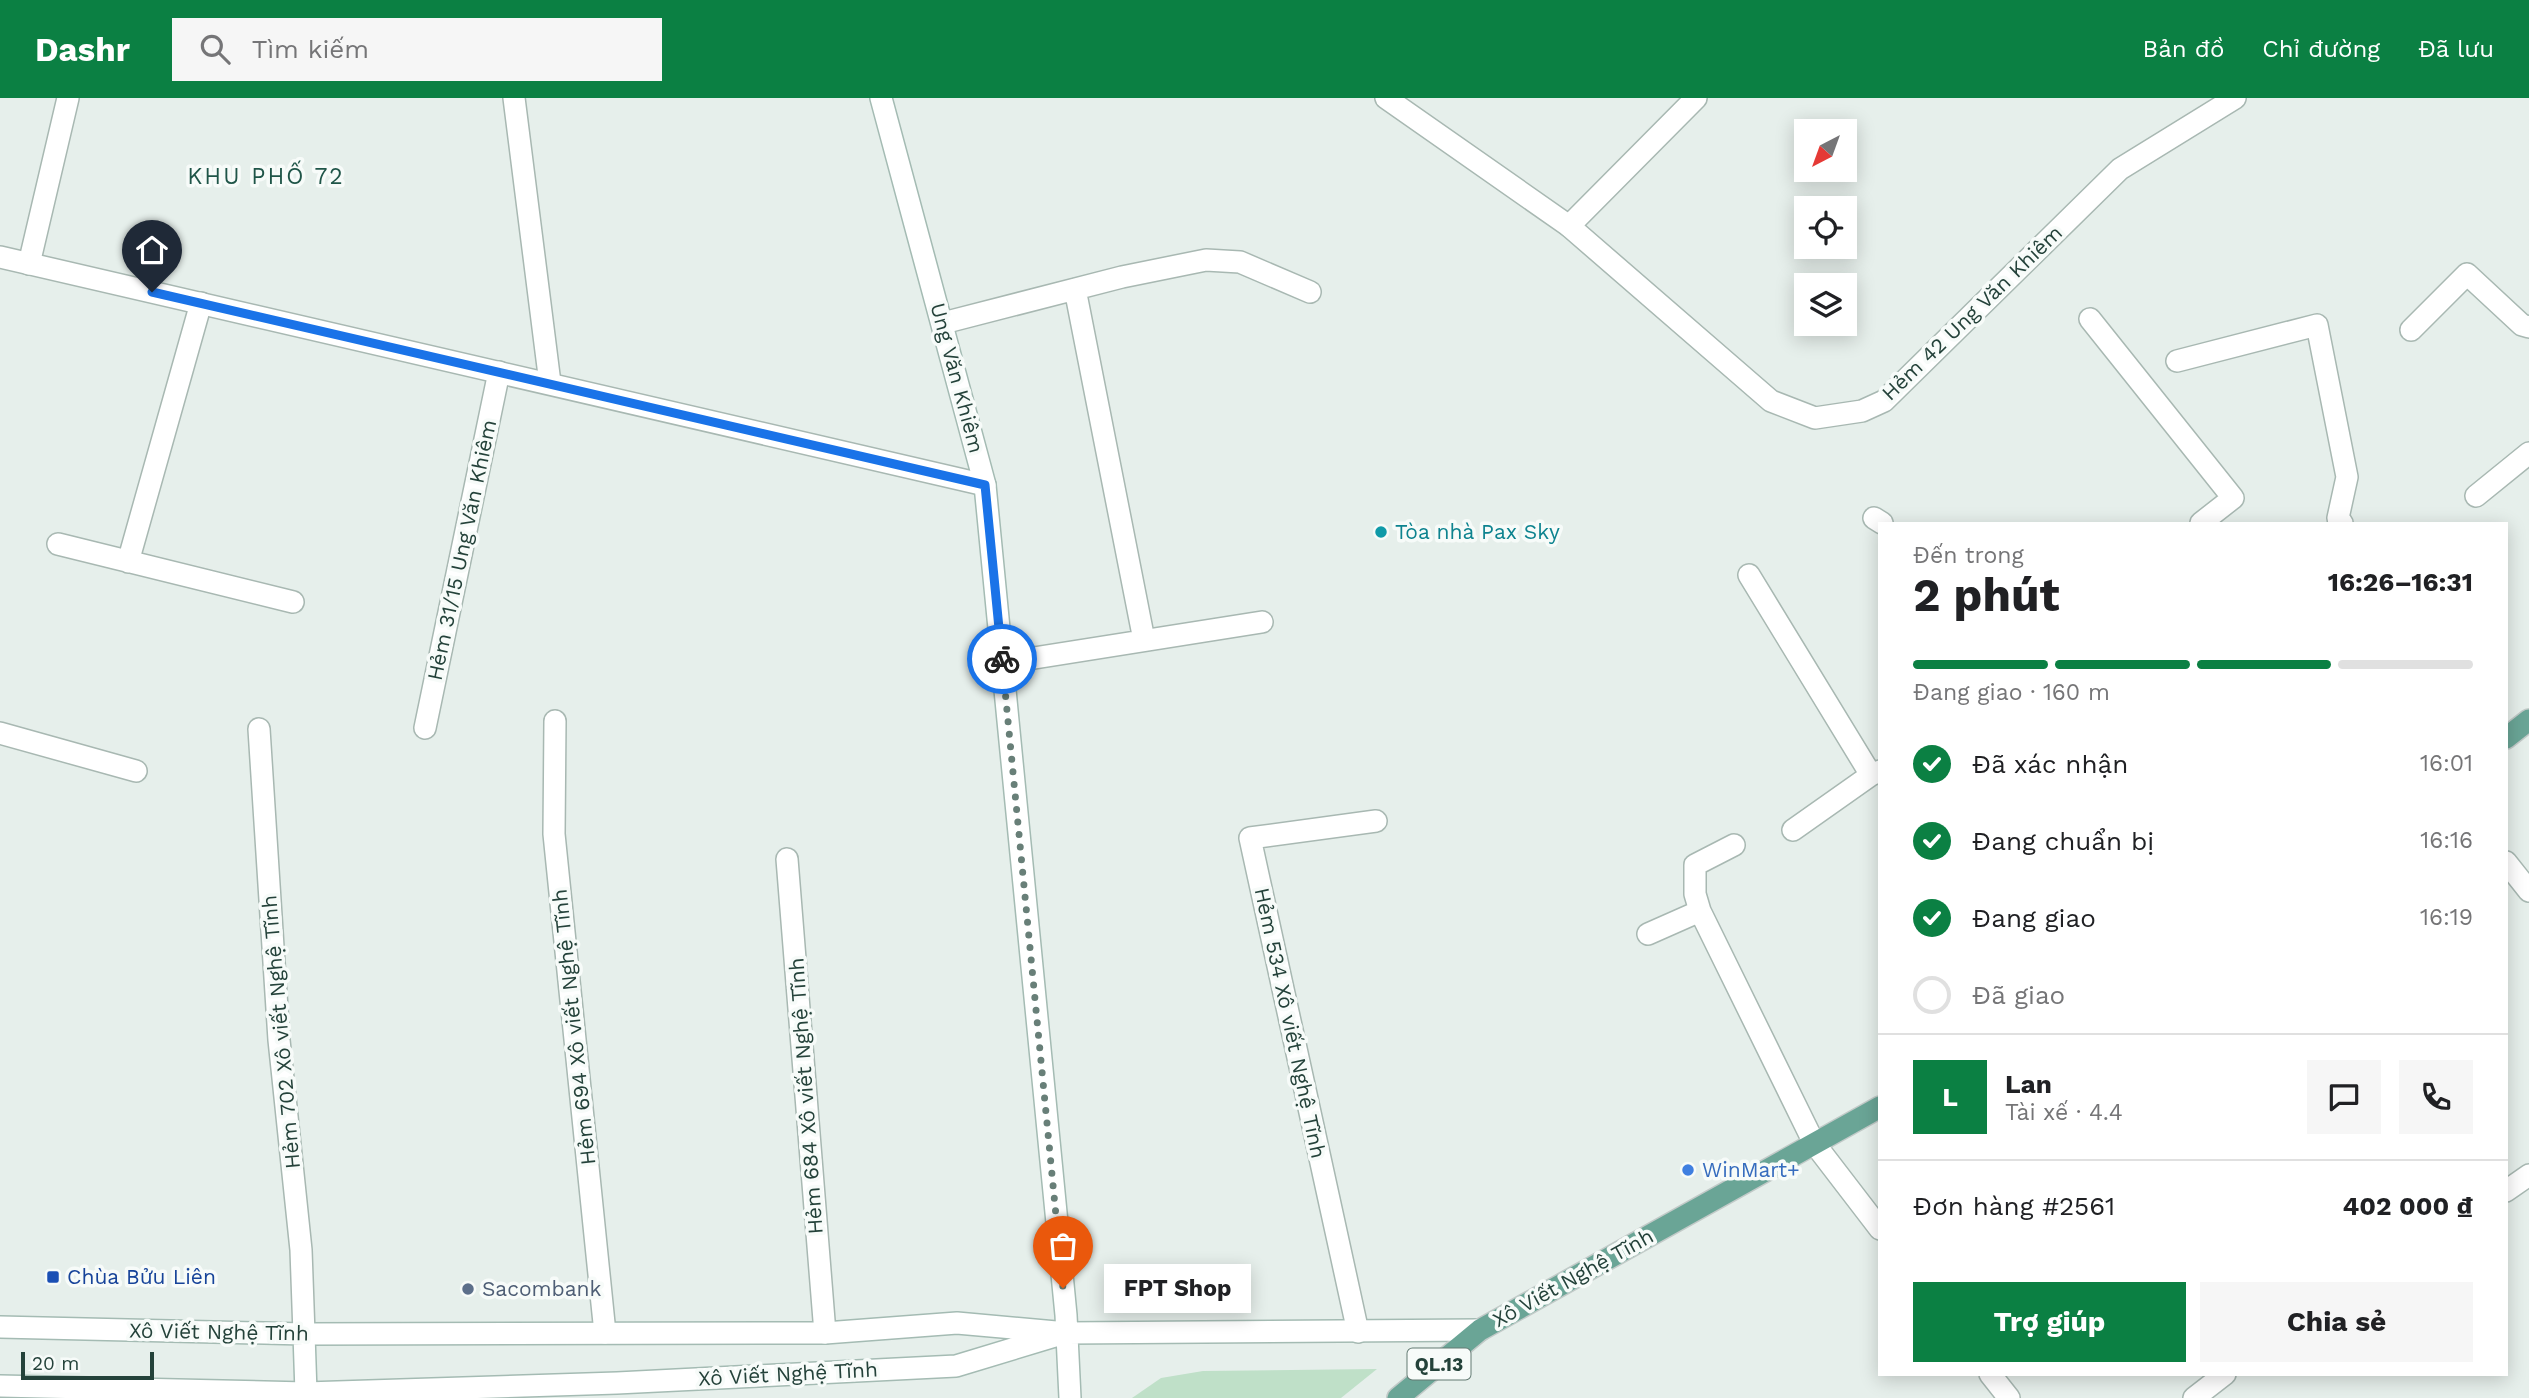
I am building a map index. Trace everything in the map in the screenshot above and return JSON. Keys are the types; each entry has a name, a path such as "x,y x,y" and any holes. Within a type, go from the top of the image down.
{"main road":[{"path":"29,264 68,98"},
{"path":"514,98 550,383"},
{"name":"Ung Văn Khiêm","path":"881,98 985,485 1067,1333 1070,1398"},
{"name":"Hẻm 42 Ung Văn Khiêm","path":"1386,98 1569,226 1771,401 1815,418 1862,411 1884,401 2120,169 2235,98"},
{"path":"1569,226 1696,98"},
{"path":"0,257 985,485"},
{"path":"943,323 1075,289 1206,260 1240,262 1310,292"},
{"path":"2412,330 2467,274 2522,325 2529,327"},
{"path":"1075,289 1143,640"},
{"path":"128,562 201,303"},
{"path":"2090,319 2234,498 2202,522"},
{"path":"2177,361 2317,325 2347,477 2338,518 2341,522"},
{"name":"Hẻm 31/15 Ung Văn Khiêm","path":"425,728 499,372"},
{"path":"2476,496 2529,453"},
{"path":"58,544 293,602"},
{"path":"1749,575 1875,773 1793,830"},
{"path":"1002,663 1262,622"},
{"path":"2508,736 2529,720"},
{"name":"Hẻm 694 Xô viết Nghệ Tĩnh","path":"555,721 554,834 606,1333"},
{"name":"Hẻm 702 Xô viết Nghệ Tĩnh","path":"259,729 279,1040 301,1250 306,1393"},
{"path":"0,733 136,771"},
{"name":"Hẻm 534 Xô viết Nghệ Tĩnh","path":"1357,1332 1250,838 1376,821"},
{"path":"1734,845 1695,864 1695,894 1700,911 1814,1143 1878,1226"},
{"name":"Hẻm 684 Xô viết Nghệ Tĩnh","path":"787,859 825,1333"},
{"path":"2508,865 2529,891"},
{"path":"1648,934 1700,911"},
{"name":"Xô Viết Nghệ Tĩnh","path":"0,1327 304,1334 825,1333 957,1323 1067,1333 1480,1330 1878,1108"},
{"path":"2508,1190 2529,1175"},
{"name":"QL.13","path":"1398,1398 1480,1330"},
{"name":"Xô Viết Nghệ Tĩnh","path":"0,1386 64,1393 616,1390 956,1366 1067,1333"},
{"path":"1992,1376 2009,1398"},
{"path":"2194,1398 2222,1376"}],"green space":[{"path":"1377,1369 1341,1398 1132,1398 1161,1378 1203,1371"}],"way so far":[{"path":"1002,659 1063,1288"}],"place":[{"name":"Tòa nhà Pax Sky","path":"1381,532"},
{"name":"WinMart+","path":"1688,1170"},
{"name":"Chùa Bửu Liên","path":"53,1277"},
{"name":"FPT Shop","path":"1063,1288"},
{"name":"Sacombank","path":"468,1289"}],"district":[{"name":"KHU PHỐ 72","path":"266,176"}],"route":[{"path":"152,292 985,485 1002,659"}]}
